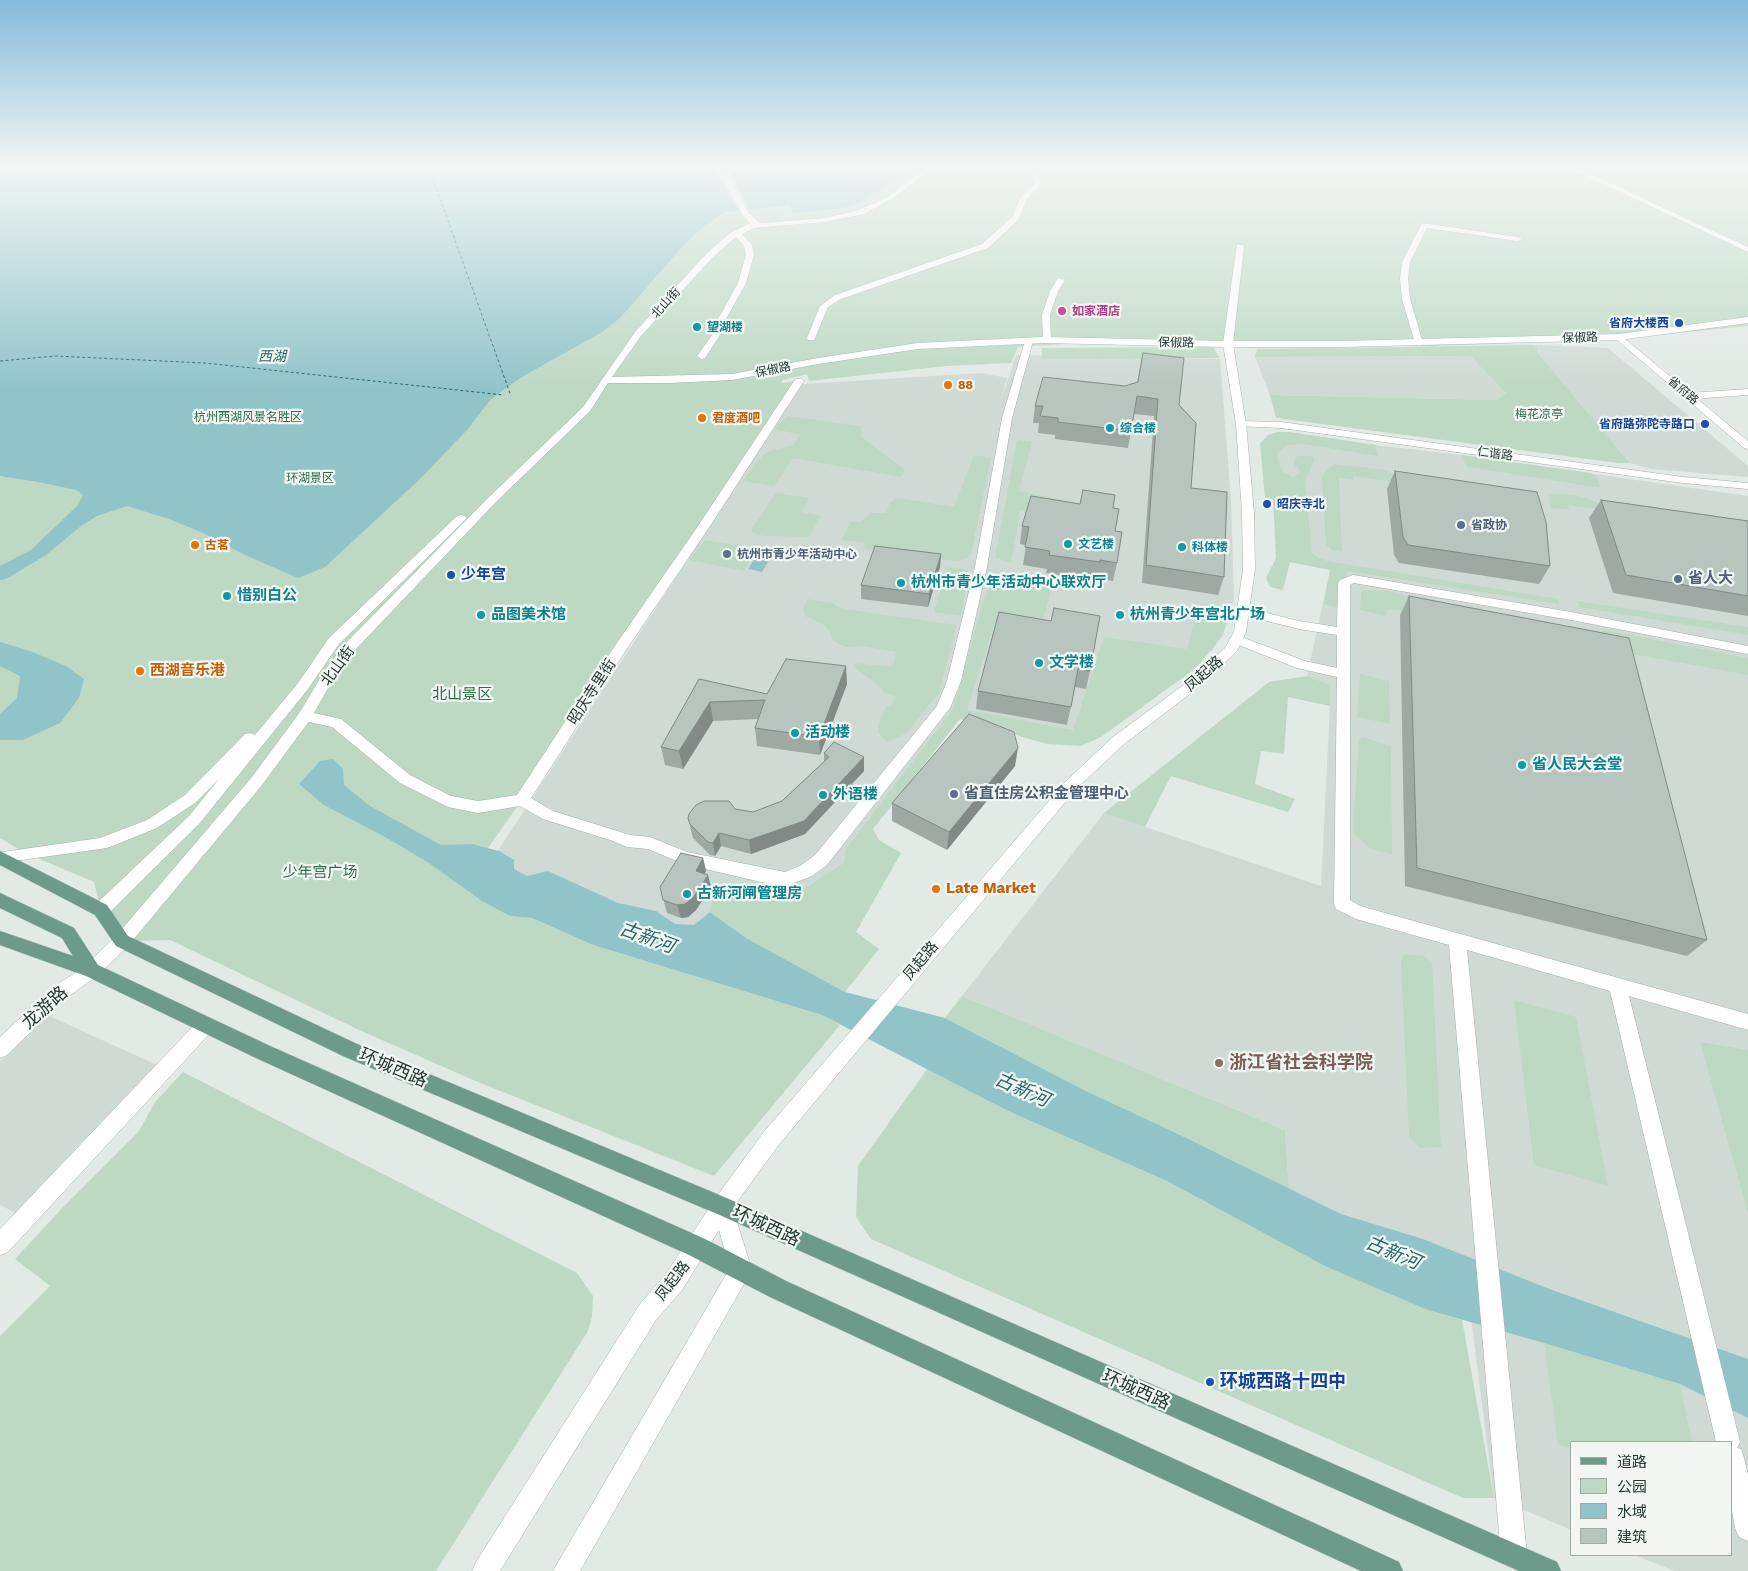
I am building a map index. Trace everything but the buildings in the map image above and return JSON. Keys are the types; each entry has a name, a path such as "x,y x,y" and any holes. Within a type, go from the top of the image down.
{"main road":[{"path":"1,857 101,910 122,941"},
{"path":"0,900 68,933 92,970"},
{"path":"0,938 92,970 206,1025 697,1248 786,1294 1390,1571"},
{"name":"环城西路","path":"122,941 350,1050 722,1206 1548,1571"}],"street":[{"name":"北山街","path":"92,970 122,941 257,781 306,716 330,673 351,646 491,501 587,409 638,334 710,255 726,241"},
{"path":"702,356 716,335 722,319 742,284 750,254 748,246 744,241"},
{"path":"811,338 824,306 838,297 986,246 991,241"},
{"path":"1417,241 1406,262 1404,278 1406,299 1419,342"},
{"path":"1729,241 1748,250"},
{"name":"凤起路","path":"485,1571 648,1312 674,1282 722,1206 770,1140 1072,784 1118,741 1207,672 1230,651 1240,632 1249,569 1248,513 1241,424 1228,344 1240,246"},
{"path":"1047,340 1046,315 1054,291 1061,280"},
{"name":"保俶路","path":"605,380 670,380 732,377 818,361 918,346 1047,340 1228,344 1619,337 1748,320"},
{"name":"省府路","path":"1619,337 1748,446"},
{"path":"306,716 336,722 406,779 448,801 478,807 522,800 548,815 618,836 627,841 650,843 684,858 760,875 786,878 806,871 821,860 943,708 950,690 981,567 1007,418 1029,341"},
{"name":"北山街","path":"101,910 194,820 303,686 334,641 605,380"},
{"name":"昭庆寺里街","path":"522,800 617,653 704,526 799,381"},
{"path":"1690,396 1748,392"},
{"name":"仁谐路","path":"1241,424 1290,426 1683,480 1748,486"},
{"path":"1748,650 1353,579 1344,583 1342,904 1356,912 1748,1022"},
{"path":"1243,611 1299,625 1344,632"},
{"path":"1236,639 1302,665 1343,674"},
{"path":"1,857 101,844 152,824 190,799 303,686"},
{"path":"1457,940 1514,1556"},
{"name":"龙游路","path":"0,1049 59,993 92,970"},
{"path":"1617,985 1728,1441"},
{"path":"0,1244 206,1025"},
{"path":"566,1571 741,1270 722,1206"},
{"path":"1733,1462 1748,1528"}],"shaded area":[{"path":"1534,345 1608,348 1748,466 1748,477 1651,469 1630,463 1537,352 1537,348"},
{"name":"杭州市青少年活动中心","path":"1016,355 1220,359 1231,499 1234,599 1223,635 1212,650 1081,741 955,715 862,839 842,877 748,954 488,866 802,384 982,373 1007,378 999,406"},
{"path":"1470,356 1506,393 1497,400 1270,395 1255,357"},
{"path":"1278,432 1289,432 1748,496 1748,1571 1675,1571 1637,1556 1733,1556 1733,1441 1570,1441 1570,1529 1494,1498 1465,1271 1304,1215 1305,1197 1289,1189 1285,1130 962,996 1104,813 1321,886 1331,685 1307,676 1330,570 1289,562 1291,499 1260,444 1268,435"},
{"path":"47,1015 157,1065 16,1213 0,1205 0,1062"}],"green space":[{"name":"环湖景区","path":"0,241 1748,241 1748,326 1638,337 1428,346 1065,344 1018,347 1011,363 946,366 809,381 807,374 783,380 781,383 799,381 522,800 461,886 510,916 532,918 593,945 822,1015 840,1025 714,1176 473,1080 357,1029 170,940 122,941 101,910 94,882 23,852 0,838"},
{"name":"梅花凉亭","path":"1534,345 1537,348 1537,352 1630,463 1618,463 1276,418 1270,395 1497,400 1506,393 1470,356 1255,357 1257,349"},
{"path":"1213,347 1220,358 1042,359 1042,348"},
{"path":"787,416 861,426 860,436 905,470 901,477 793,458 774,486 743,481 762,456 769,451 793,445 801,435 775,429"},
{"path":"1278,432 1375,445 1378,456 1304,444 1288,445 1280,450 1277,456 1282,471 1293,477 1301,472 1294,464 1298,456 1312,456 1315,459 1305,482 1312,553 1319,558 1327,561 1559,599 1559,604 1347,571 1338,608 1324,604 1330,570 1290,562 1283,590 1270,587 1266,578 1276,558 1273,499 1265,498 1260,444 1268,435"},
{"path":"1017,440 1032,442 1019,491 1063,500 1061,514 1020,511 1011,563 995,558"},
{"path":"974,455 991,458 971,554 965,559 956,561 864,549 865,543 842,540 851,521 861,522 870,513 886,513 890,502 898,498 954,507"},
{"path":"1462,455 1590,473 1596,476 1601,488 1468,467"},
{"path":"1335,464 1386,470 1407,484 1353,476 1353,480 1339,478 1342,552 1332,550 1326,545 1322,477 1329,467"},
{"path":"775,494 809,498 802,512 821,516 809,537 764,536 753,533 751,530"},
{"path":"1549,495 1576,495 1595,501 1609,511 1568,505 1569,510 1551,508"},
{"path":"705,540 757,548 744,571 689,560"},
{"path":"947,567 968,570 961,616 934,612"},
{"path":"992,574 1053,583 1040,632 993,628 967,710 1073,730 1104,637 1187,649 1198,605 1227,610 1228,617 1223,635 1196,668 1101,737 1081,746 1047,744 960,719 873,829 879,840 901,853 856,932 879,949 845,992 746,938 710,912 713,897 725,892 747,899 781,899 807,887 844,863 846,849 953,709 982,606 992,581"},
{"path":"1365,590 1394,592 1414,600 1417,612 1389,609 1385,616 1360,610 1361,593"},
{"path":"807,599 832,603 843,609 957,625 939,692 907,733 888,742 878,733 879,723 886,707 893,703 896,697 885,693 876,683 857,670 854,663 892,667 896,652 862,646 846,647 833,641 830,632 824,625 805,616 803,610"},
{"path":"1577,601 1748,627 1748,635 1579,607"},
{"path":"1604,630 1748,658 1748,675 1600,648 1596,635"},
{"path":"1360,674 1389,681 1390,724 1357,717"},
{"path":"1307,676 1331,685 1330,706 1288,697 1284,754 1261,751 1255,784 1295,799 1288,812 1171,776 1145,827 1104,813 1269,682"},
{"path":"1362,737 1391,746 1392,854 1371,849 1354,834 1359,741"},
{"path":"1404,954 1424,956 1432,962 1441,1147 1420,1148 1409,1137 1401,961"},
{"path":"962,996 1285,1130 1289,1189 1088,1092 945,1018"},
{"path":"1514,1000 1576,1017 1608,1186 1534,1165"},
{"path":"1700,1042 1748,1050 1748,1213"},
{"path":"927,1069 1008,1111 1169,1182 1428,1310 1462,1320 1494,1498 1463,1498 871,1239 856,1217 858,1166"},
{"path":"183,1072 577,1273 593,1296 592,1317 588,1331 436,1571 0,1571 0,1336 50,1286 15,1259 65,1205 139,1131 155,1102"},
{"path":"1544,1343 1680,1384 1692,1441 1570,1441 1570,1448 1558,1444"}],"water":[{"name":"西湖","path":"0,241 688,241 620,318 602,332 520,378 490,400 467,430 421,478 325,567 298,578 245,555 201,532 169,519 127,506 97,516 81,526 46,555 6,579 0,580 0,566 31,550 78,505 83,495 76,490 0,476"},
{"path":"760,550 774,552 762,572 748,569"},
{"path":"0,642 30,651 66,666 84,679 79,698 60,723 23,740 0,740 0,714 17,698 20,676 0,666"},
{"name":"古新河","path":"333,759 343,769 344,785 370,806 441,845 472,844 499,851 514,860 514,869 527,876 548,871 618,903 656,911 675,924 694,925 710,912 746,938 845,992 945,1018 1088,1092 1341,1214 1423,1239 1552,1290 1748,1359 1748,1418 1680,1384 1428,1310 1327,1267 1169,1182 1008,1111 822,1015 593,945 532,918 510,916 482,901 429,863 324,805 299,784 320,761"}],"ferry route":[{"path":"455,241 511,396"},
{"path":"0,361 55,356 205,363 504,395"}],"place":[{"name":"如家酒店","path":"1062,311"},
{"name":"省府大楼西","path":"1679,323"},
{"name":"望湖楼","path":"697,327"},
{"name":"88","path":"948,385"},
{"name":"君度酒吧","path":"702,418"},
{"name":"省府路弥陀寺路口","path":"1705,424"},
{"name":"综合楼","path":"1110,428"},
{"name":"昭庆寺北","path":"1267,504"},
{"name":"省政协","path":"1461,525"},
{"name":"文艺楼","path":"1068,544"},
{"name":"古茗","path":"195,545"},
{"name":"科体楼","path":"1182,547"},
{"name":"杭州市青少年活动中心","path":"727,554"},
{"name":"少年宫","path":"451,575"},
{"name":"省人大","path":"1678,579"},
{"name":"杭州市青少年活动中心联欢厅","path":"901,583"},
{"name":"惜别白公","path":"227,596"},
{"name":"品图美术馆","path":"481,615"},
{"name":"杭州青少年宫北广场","path":"1120,615"},
{"name":"文学楼","path":"1039,663"},
{"name":"西湖音乐港","path":"140,671"},
{"name":"活动楼","path":"795,733"},
{"name":"省人民大会堂","path":"1522,765"},
{"name":"省直住房公积金管理中心","path":"954,794"},
{"name":"外语楼","path":"823,795"},
{"name":"Late Market","path":"936,889"},
{"name":"古新河闸管理房","path":"687,894"},
{"name":"浙江省社会科学院","path":"1219,1063"},
{"name":"环城西路十四中","path":"1210,1382"}],"park label":[{"name":"杭州西湖风景名胜区","path":"248,417"},
{"name":"北山景区","path":"462,695"},
{"name":"少年宫广场","path":"320,873"}]}
